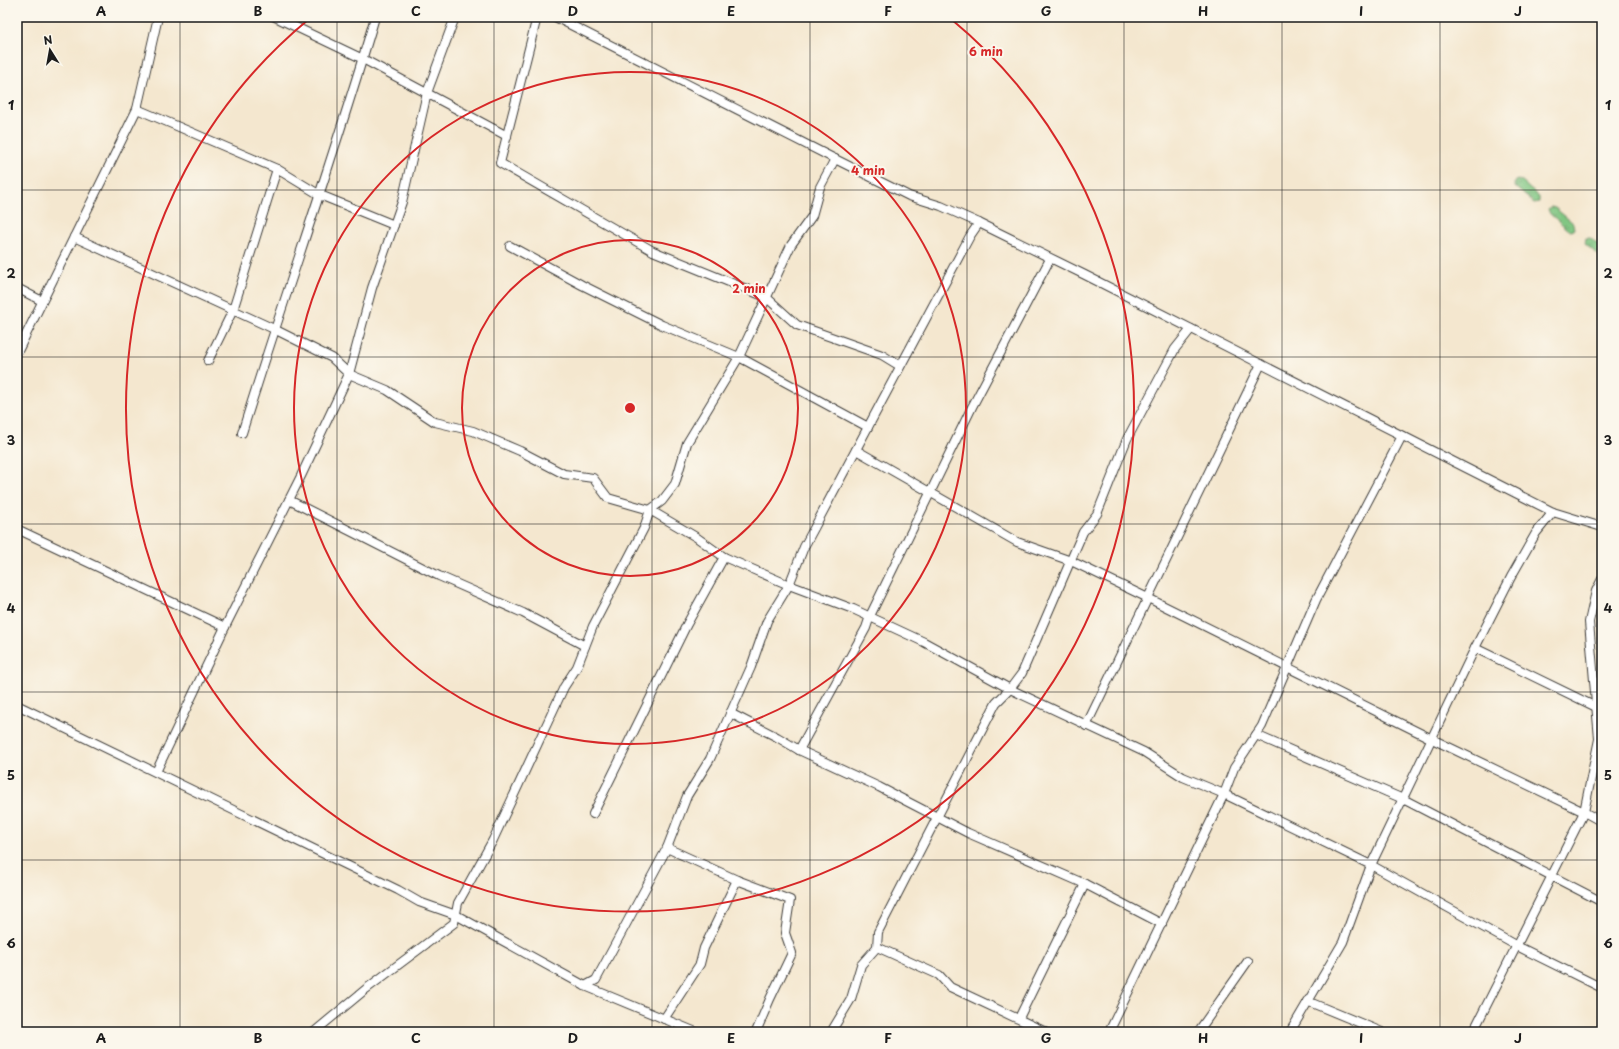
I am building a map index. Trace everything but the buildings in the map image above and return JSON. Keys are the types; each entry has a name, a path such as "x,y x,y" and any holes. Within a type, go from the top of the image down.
{"street":[{"path":"17,353 137,109 158,17"},
{"path":"275,17 363,59 507,136"},
{"path":"242,433 274,329 320,195 375,17"},
{"path":"156,772 349,374 372,288 402,202 427,93 455,17"},
{"path":"537,17 500,164 653,251 766,297 797,325 882,355 900,366"},
{"path":"555,17 834,159 909,196 941,206 979,224 1261,364 1553,512 1602,527"},
{"path":"137,109 277,169 320,195 394,225"},
{"path":"314,1032 366,989 454,923 458,903 493,840 594,626 644,528 650,510 662,501 675,484 687,443 739,356 791,245 812,216 820,187 834,159"},
{"path":"208,361 233,310 277,169"},
{"path":"585,986 596,980 667,848 687,796 710,759 751,667 767,621 789,585 804,548 900,366 970,236 979,224"},
{"path":"74,238 274,329 332,358 349,374 387,390 435,422 473,431 520,451 564,474 593,478 608,498 650,510 696,537 724,556 789,585 870,616 924,642 1010,689 1144,752 1183,777 1224,794 1371,865 1517,946 1602,988"},
{"path":"510,246 582,285 662,325 739,356 868,427"},
{"path":"799,750 866,628 870,616 972,407 1050,259"},
{"path":"17,288 42,301"},
{"path":"831,1032 851,999 861,965 876,947 878,932 996,703 1010,689 1022,673 1083,532 1097,514 1127,439 1174,349 1191,329"},
{"path":"1086,726 1261,364"},
{"path":"1109,1032 1224,794 1234,768 1262,726 1316,600 1402,436"},
{"path":"856,450 1017,542 1071,561 1288,666 1432,739 1602,822"},
{"path":"289,500 440,576 523,613 585,646"},
{"path":"1290,1032 1306,1001 1343,942 1371,865 1475,648 1532,540 1553,512"},
{"path":"17,529 225,627"},
{"path":"593,814 687,624 724,556"},
{"path":"1473,1032 1584,812 1599,739 1589,622 1596,591 1602,579"},
{"path":"1475,648 1596,707"},
{"path":"17,705 398,890 419,902 456,915 585,986 696,1032"},
{"path":"730,713 799,750 968,833 1084,884 1162,924"},
{"path":"1256,734 1403,799 1602,902"},
{"path":"667,848 737,880 790,900 785,933 792,953 756,1032"},
{"path":"664,1019 700,964 704,948 737,880"},
{"path":"1019,1018 1084,884"},
{"path":"876,947 939,975 950,987 1019,1018 1046,1032"},
{"path":"1198,1032 1248,961"},
{"path":"1306,1001 1382,1032"}],"green space":[{"path":"1517,180 1521,181 1539,197 1539,202 1534,203 1515,187 1514,184"},
{"path":"1551,207 1555,208 1573,223 1574,229 1569,230 1550,214 1548,209"},
{"path":"1586,238 1590,238 1602,248 1602,258 1585,244"}]}
